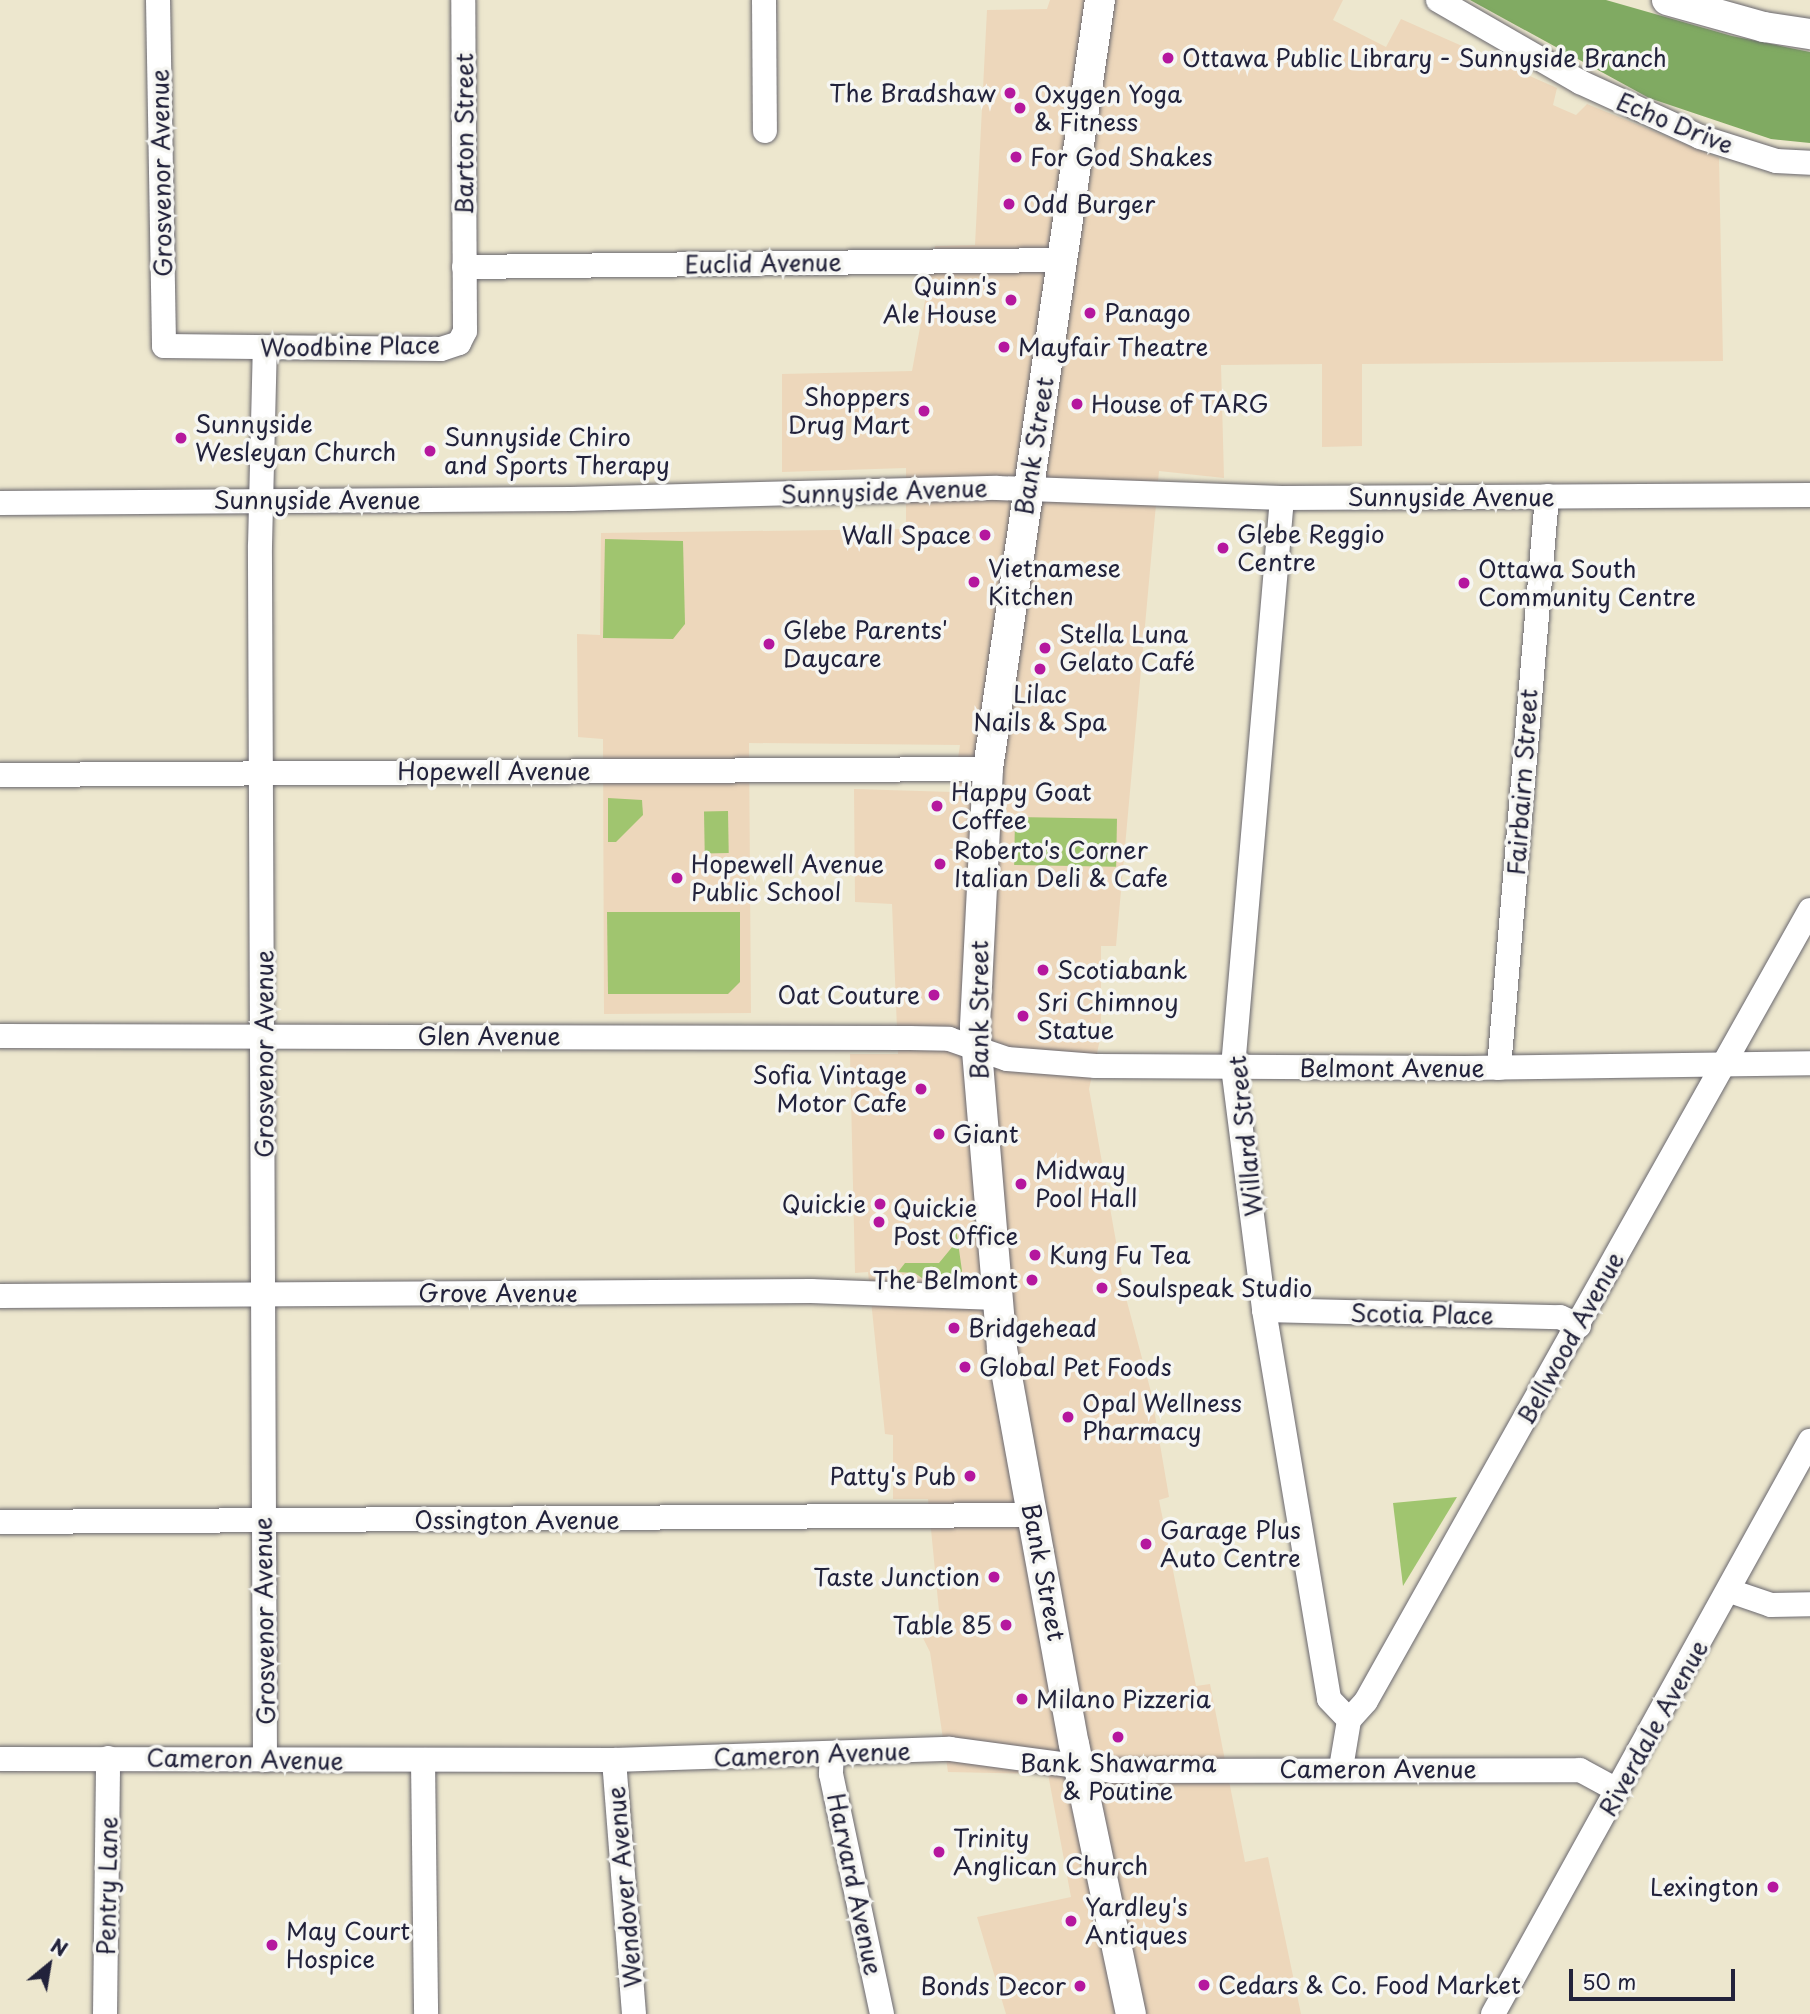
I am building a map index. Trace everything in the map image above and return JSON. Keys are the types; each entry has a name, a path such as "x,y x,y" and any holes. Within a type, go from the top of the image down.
{"main road":[{"name":"Bank Street","path":"1100,0 988,769 976,1051 996,1298 1079,1768 1131,2014"},
{"path":"1667,0 1764,27 1810,34"}],"street":[{"name":"Grosvenor Avenue","path":"158,0 164,345"},
{"name":"Barton Street","path":"463,0 464,267"},
{"path":"764,0 765,131"},
{"name":"Echo Drive","path":"1438,0 1580,82 1700,137 1776,161 1810,163"},
{"name":"Euclid Avenue","path":"464,267 1061,260"},
{"name":"Woodbine Place","path":"164,345 441,349 458,343 464,331 464,267"},
{"name":"Grosvenor Avenue","path":"265,348 261,500 265,1295 262,1522 265,1760"},
{"name":"Sunnyside Avenue","path":"0,503 1027,488 1282,498 1810,495"},
{"name":"Fairbairn Street","path":"1499,1068 1547,496"},
{"name":"Willard Street","path":"1282,498 1233,1067 1264,1310 1329,1699 1349,1720"},
{"name":"Hopewell Avenue","path":"0,775 988,769"},
{"name":"Bellwood Avenue","path":"1341,1768 1349,1720 1366,1702 1810,910"},
{"name":"Glen Avenue","path":"0,1036 264,1034 910,1038 949,1039 976,1051"},
{"name":"Belmont Avenue","path":"976,1051 1007,1059 1071,1065 1499,1068 1810,1063"},
{"name":"Grove Avenue","path":"0,1296 811,1291 996,1298"},
{"name":"Scotia Place","path":"1264,1310 1560,1317 1579,1326"},
{"name":"Riverdale Avenue","path":"1493,2014 1730,1591 1810,1441"},
{"name":"Ossington Avenue","path":"0,1522 1033,1515"},
{"path":"1730,1591 1771,1605 1810,1604"},
{"name":"Cameron Avenue","path":"0,1759 614,1760 950,1749 1079,1768 1580,1770 1617,1790"},
{"name":"Harvard Avenue","path":"832,1753 831,1774 882,2014"},
{"name":"Pentry Lane","path":"105,2014 108,1758"},
{"path":"423,1760 426,2014"},
{"name":"Wendover Avenue","path":"614,1760 634,2014"}],"shaded area":[{"path":"1050,0 1343,0 1333,20 1386,47 1401,19 1557,88 1553,105 1562,109 1576,115 1587,104 1719,158 1723,361 1362,364 1362,446 1322,447 1322,364 1221,365 1224,478 1159,471 1116,946 1101,946 1101,1035 1089,1089 1126,1298 1151,1392 1169,1497 1159,1500 1196,1686 1210,1684 1245,1862 1268,1857 1301,2014 1006,2014 977,1917 1071,1897 1048,1774 948,1772 930,1652 923,1638 926,1628 940,1621 928,1499 893,1499 893,1435 885,1434 868,1272 855,1273 850,1054 898,1054 892,904 855,902 854,789 953,792 960,745 749,743 751,1013 604,1014 603,739 578,737 577,634 600,635 601,533 906,529 906,468 782,472 782,374 912,371 935,246 975,245 987,10 1047,9"}],"green space":[{"path":"1470,0 1606,0 1732,36 1810,52 1810,143 1771,139 1649,98"},
{"path":"605,539 683,541 685,624 673,639 603,638"},
{"path":"608,798 642,800 643,815 616,842 608,842"},
{"path":"704,811 728,811 729,853 705,853"},
{"path":"1015,817 1117,819 1116,867 1014,865"},
{"path":"607,912 740,912 740,982 728,994 608,994"},
{"path":"956,1228 962,1271 957,1280 930,1284 915,1273 898,1272 905,1263 939,1263 953,1246"},
{"path":"1457,1497 1403,1586 1393,1503"}],"place":[{"name":"Ottawa Public Library - Sunnyside Branch","path":"1168,58"},
{"name":"The Bradshaw","path":"1010,93"},
{"name":"Oxygen Yoga & Fitness","path":"1020,108"},
{"name":"For God Shakes","path":"1016,157"},
{"name":"Odd Burger","path":"1009,204"},
{"name":"Quinn's Ale House","path":"1011,300"},
{"name":"Panago","path":"1090,313"},
{"name":"Mayfair Theatre","path":"1004,347"},
{"name":"House of TARG","path":"1077,404"},
{"name":"Shoppers Drug Mart","path":"924,411"},
{"name":"Sunnyside Wesleyan Church","path":"181,438"},
{"name":"Sunnyside Chiro and Sports Therapy","path":"430,451"},
{"name":"Wall Space","path":"985,535"},
{"name":"Glebe Reggio Centre","path":"1223,548"},
{"name":"Vietnamese Kitchen","path":"974,582"},
{"name":"Ottawa South Community Centre","path":"1464,583"},
{"name":"Glebe Parents' Daycare","path":"769,644"},
{"name":"Stella Luna Gelato Café","path":"1045,648"},
{"name":"Lilac Nails & Spa","path":"1040,669"},
{"name":"Happy Goat Coffee","path":"937,806"},
{"name":"Roberto's Corner Italian Deli & Cafe","path":"940,864"},
{"name":"Hopewell Avenue Public School","path":"677,878"},
{"name":"Scotiabank","path":"1043,970"},
{"name":"Oat Couture","path":"934,995"},
{"name":"Sri Chimnoy Statue","path":"1023,1016"},
{"name":"Sofia Vintage Motor Cafe","path":"921,1089"},
{"name":"Giant","path":"939,1134"},
{"name":"Midway Pool Hall","path":"1021,1184"},
{"name":"Quickie","path":"880,1204"},
{"name":"Quickie Post Office","path":"879,1222"},
{"name":"Kung Fu Tea","path":"1035,1255"},
{"name":"The Belmont","path":"1032,1280"},
{"name":"Soulspeak Studio","path":"1102,1288"},
{"name":"Bridgehead","path":"954,1328"},
{"name":"Global Pet Foods","path":"965,1367"},
{"name":"Opal Wellness Pharmacy","path":"1068,1417"},
{"name":"Patty's Pub","path":"970,1476"},
{"name":"Garage Plus Auto Centre","path":"1146,1544"},
{"name":"Taste Junction","path":"994,1577"},
{"name":"Table 85","path":"1006,1625"},
{"name":"Milano Pizzeria","path":"1022,1699"},
{"name":"Bank Shawarma & Poutine","path":"1118,1737"},
{"name":"Trinity Anglican Church","path":"939,1852"},
{"name":"Lexington","path":"1773,1887"},
{"name":"Yardley's Antiques","path":"1071,1921"},
{"name":"May Court Hospice","path":"272,1945"},
{"name":"Cedars & Co. Food Market","path":"1204,1985"},
{"name":"Bonds Decor","path":"1080,1986"}]}
